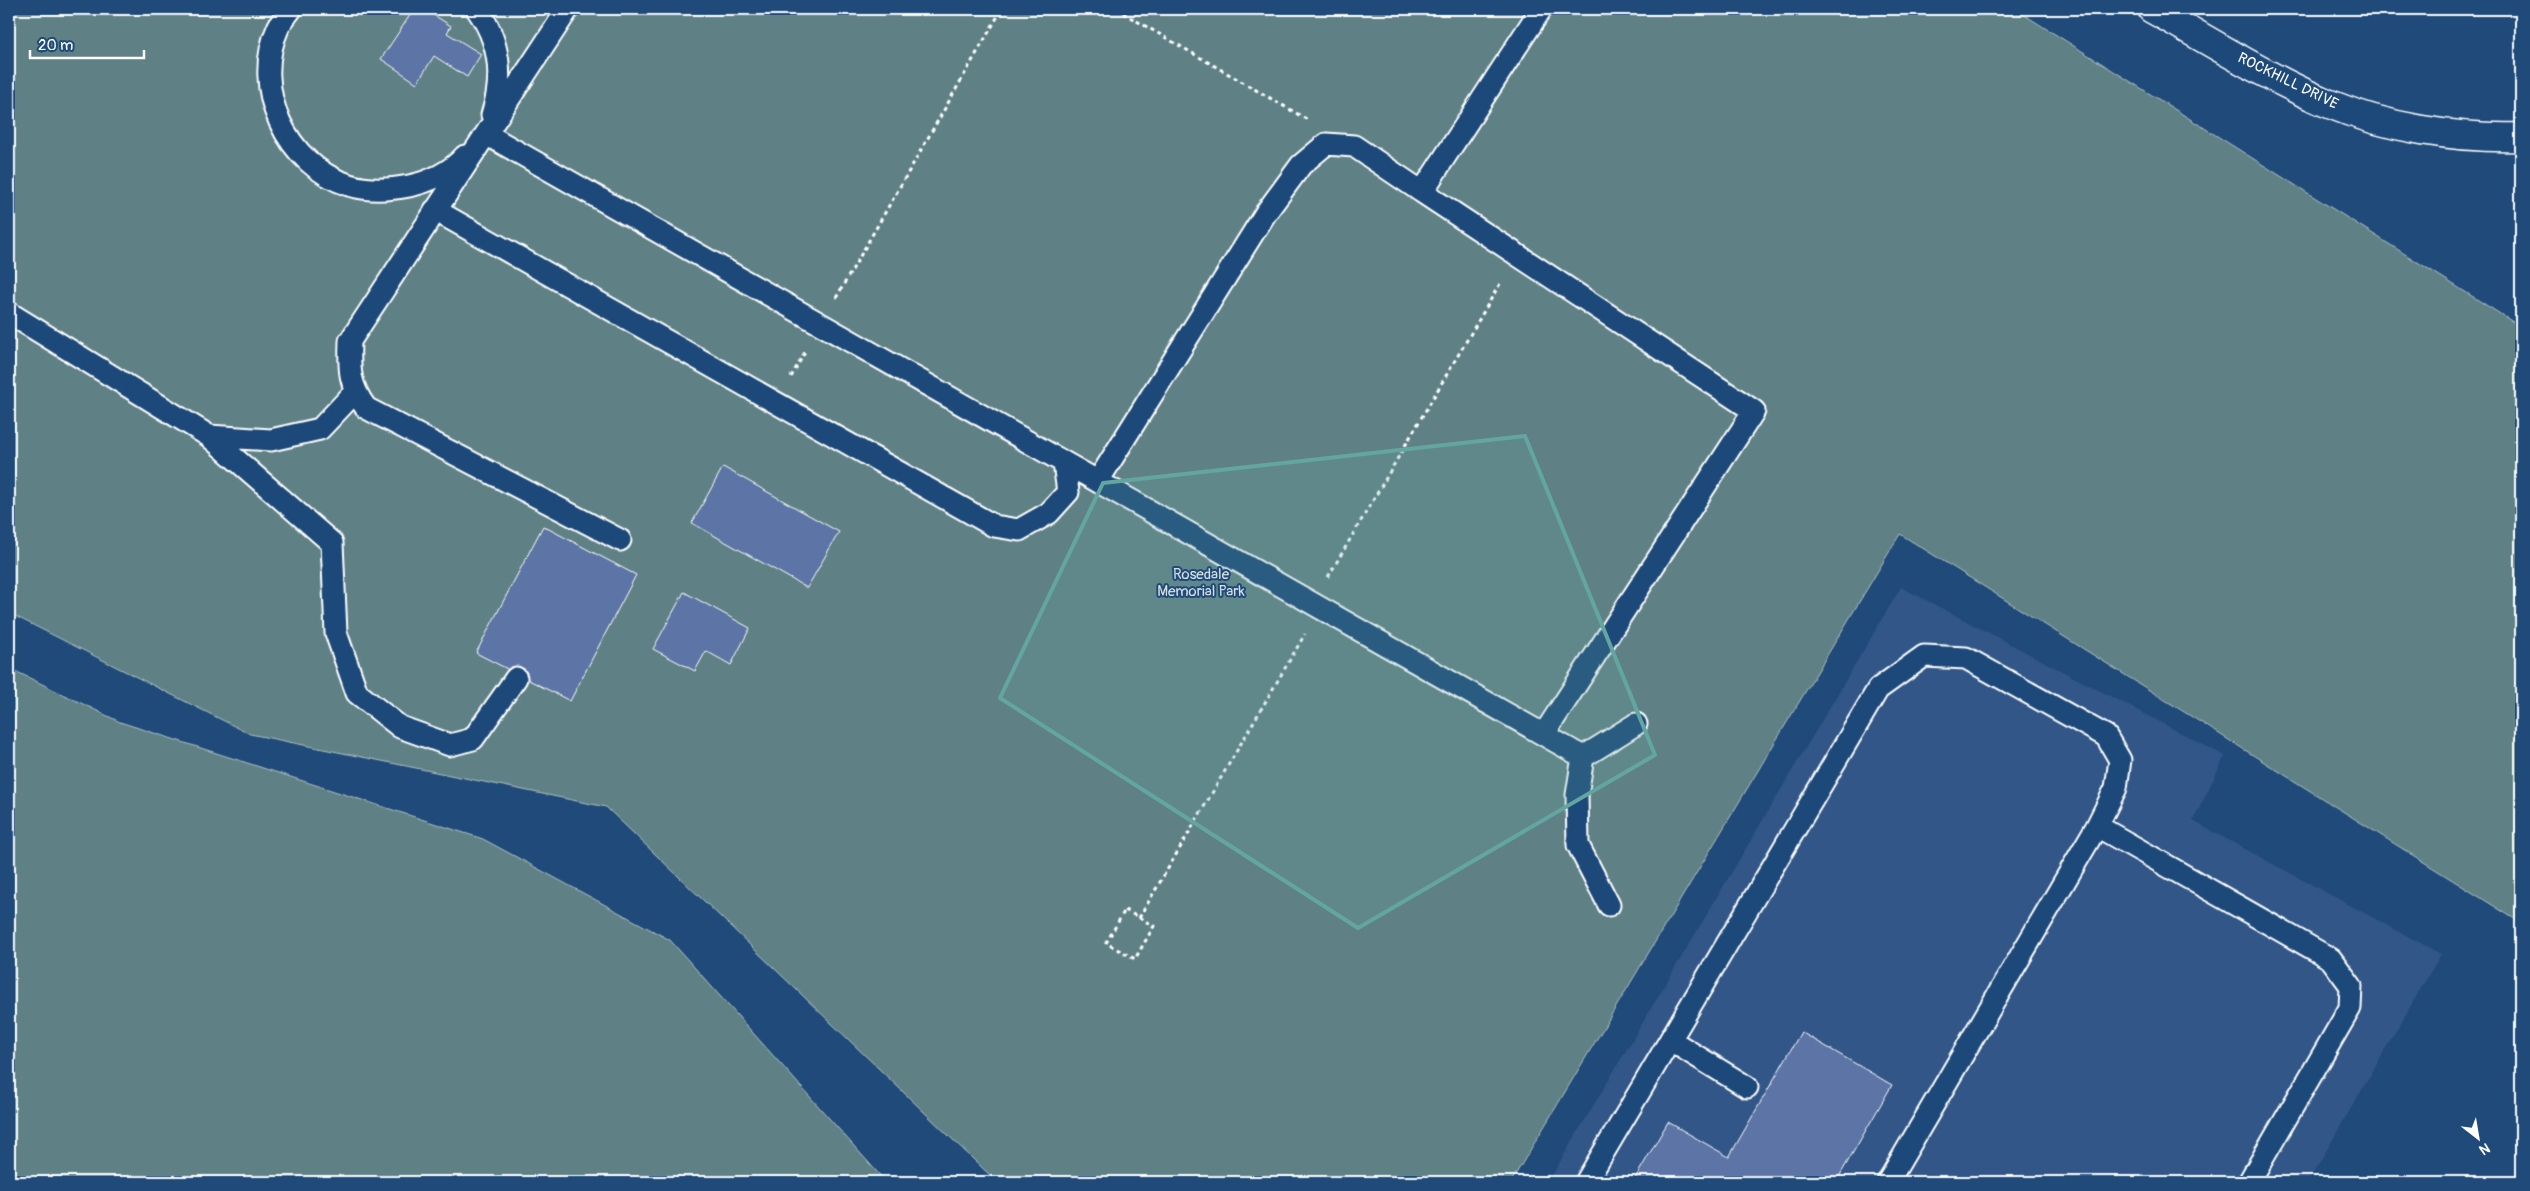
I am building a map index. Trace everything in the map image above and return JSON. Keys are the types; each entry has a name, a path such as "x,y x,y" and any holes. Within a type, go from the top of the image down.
{"street":[{"name":"ROCKHILL DRIVE","path":"2152,9 2276,79 2328,103 2384,121 2446,134 2521,137"}],"lane":[{"path":"291,9 278,28 269,66 272,104 288,139 314,168 349,185 387,190 425,182 459,163 486,134 498,97 499,58 487,22 477,9"},
{"path":"568,9 350,341 349,365 354,393 366,408 620,540"},
{"path":"1422,192 1541,9"},
{"path":"486,134 1583,757"},
{"path":"1098,481 1265,214 1301,165 1326,144 1354,146 1754,411 1544,734"},
{"path":"435,210 994,526 1019,530 1049,513 1068,492 1064,462"},
{"path":"13,319 209,436 332,543 336,633 357,694 400,727 450,745 473,739 516,678"},
{"path":"209,436 271,440 320,429 354,393"},
{"path":"1586,1182 1878,689 1924,656 1966,658 2106,736 2120,760 2116,788 2097,826 1888,1182"},
{"path":"1609,905 1578,845 1577,795 1583,757 1636,724"},
{"path":"2097,826 2331,959 2351,986 2350,1008 2249,1182"},
{"path":"1670,1040 1747,1087"}],"path":[{"path":"776,403 1002,9"},
{"path":"1116,9 1354,146"},
{"path":"1139,918 1501,282"},
{"path":"1125,910 1139,918 1154,926 1135,960 1106,943 1125,910"}],"highlighted area":[{"path":"1525,436 1655,755 1358,928 1000,698 1103,483"}],"shaded area":[{"path":"1901,587 2225,756 2193,821 2441,954 2308,1182 1548,1182"}],"green space":[{"name":"Rosedale Memorial Park","path":"9,9 2015,9 2521,327 2521,923 1900,534 1511,1182 997,1182 606,807 250,734 9,613"},
{"path":"9,668 120,722 483,839 670,940 886,1182 9,1182"}],"building":[{"path":"414,9 424,9 451,26 447,33 481,54 467,77 434,56 417,83 381,59"},
{"path":"723,467 839,532 807,588 692,523"},
{"path":"543,526 636,575 570,701 476,653"},
{"path":"684,592 750,628 731,665 706,651 695,671 653,649"},
{"path":"1801,1032 1892,1085 1836,1182 1633,1182 1668,1122 1729,1157"}]}
